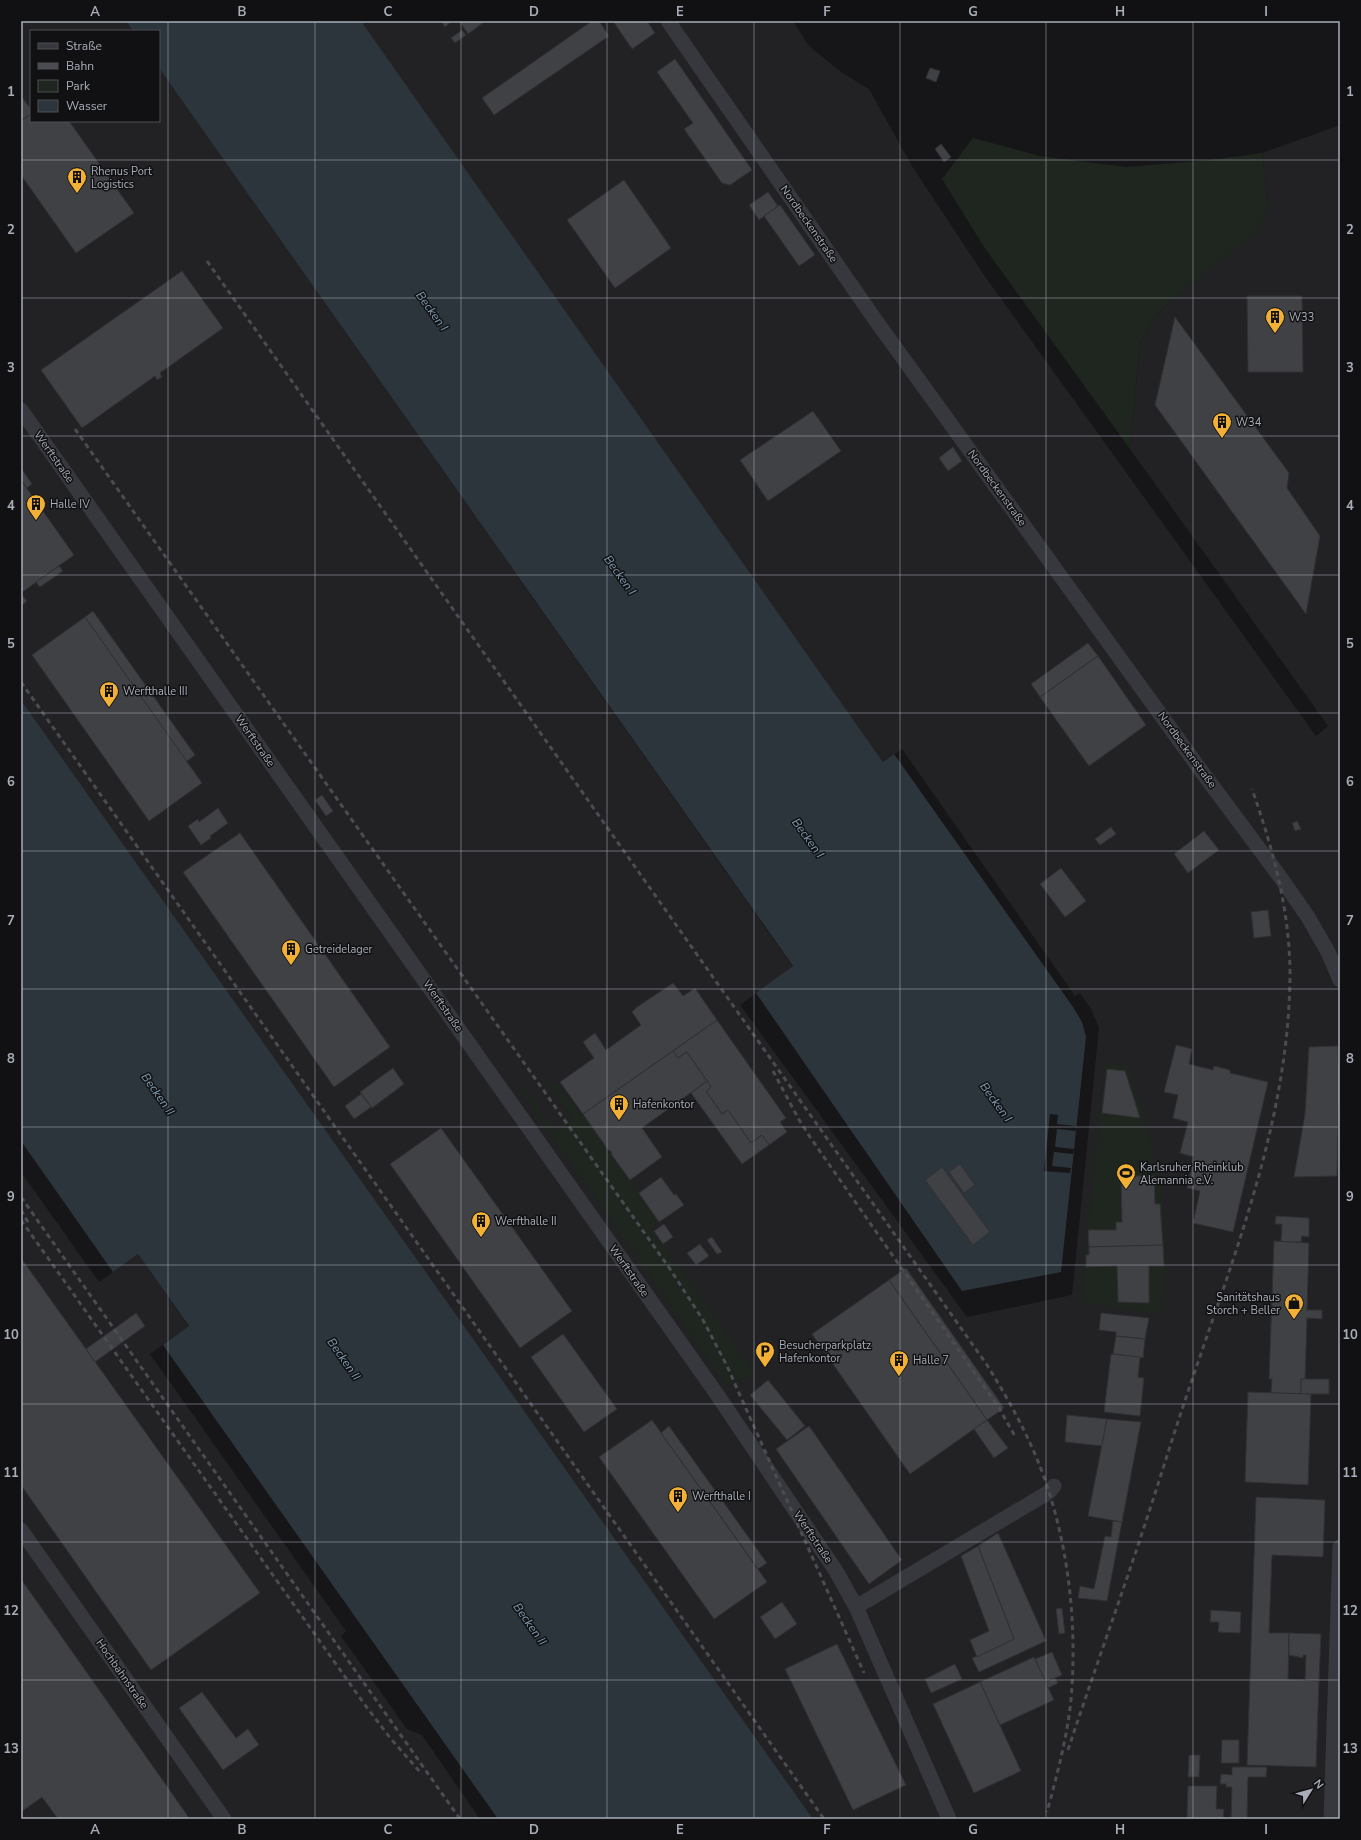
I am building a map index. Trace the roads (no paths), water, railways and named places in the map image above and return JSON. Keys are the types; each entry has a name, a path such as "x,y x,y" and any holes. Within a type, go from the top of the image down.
{"street":[{"name":"Nordbeckenstraße","path":"668,21 874,318 1202,772 1278,874 1308,917 1328,952 1340,980"},
{"name":"Werftstraße","path":"21,410 716,1393 836,1571 856,1607 949,1819"},
{"path":"856,1607 1049,1492 1054,1486"},
{"name":"Hochbahnstraße","path":"21,1530 224,1819"},
{"path":"1331,1819 1340,1547"}],"water":[{"name":"Becken I","path":"126,21 367,21 363,24 883,762 894,754 1073,1007 1082,1022 1086,1037 1061,1272 962,1291 756,993 793,966 160,69 160,30 132,30"},
{"name":"Becken II","path":"21,700 813,1819 498,1819 163,1345 189,1326 138,1254 113,1272 21,1141"}],"railway":[{"path":"207,261 987,1365 1014,1411 1037,1459 1049,1492 1062,1543 1070,1595 1073,1648 1071,1700 1064,1742 1047,1812"},
{"path":"75,429 670,1269 703,1320 727,1366 864,1673"},
{"path":"21,682 824,1819"},
{"path":"1068,1750 1139,1542 1182,1408 1243,1228 1271,1128 1281,1078 1287,1027 1290,975 1287,927 1279,880 1267,834 1252,789"},
{"path":"773,1071 810,1137 999,1408 1016,1438"},
{"path":"21,1197 460,1819"},
{"path":"21,1210 29,1224"},
{"path":"21,1220 365,1705 391,1739 422,1774"}],"place":[{"name":"Rhenus Port Logistics","path":"77,194"},
{"name":"W33","path":"1275,334"},
{"name":"W34","path":"1222,439"},
{"name":"Halle IV","path":"36,521"},
{"name":"Werfthalle III","path":"109,708"},
{"name":"Getreidelager","path":"291,966"},
{"name":"Hafenkontor","path":"619,1121"},
{"name":"Karlsruher Rheinklub Alemannia e.V.","path":"1126,1190"},
{"name":"Werfthalle II","path":"481,1238"},
{"name":"Sanitätshaus Storch + Beller","path":"1294,1320"},
{"name":"Besucherparkplatz Hafenkontor","path":"765,1368"},
{"name":"Halle 7","path":"899,1377"},
{"name":"Werfthalle I","path":"678,1513"}]}
